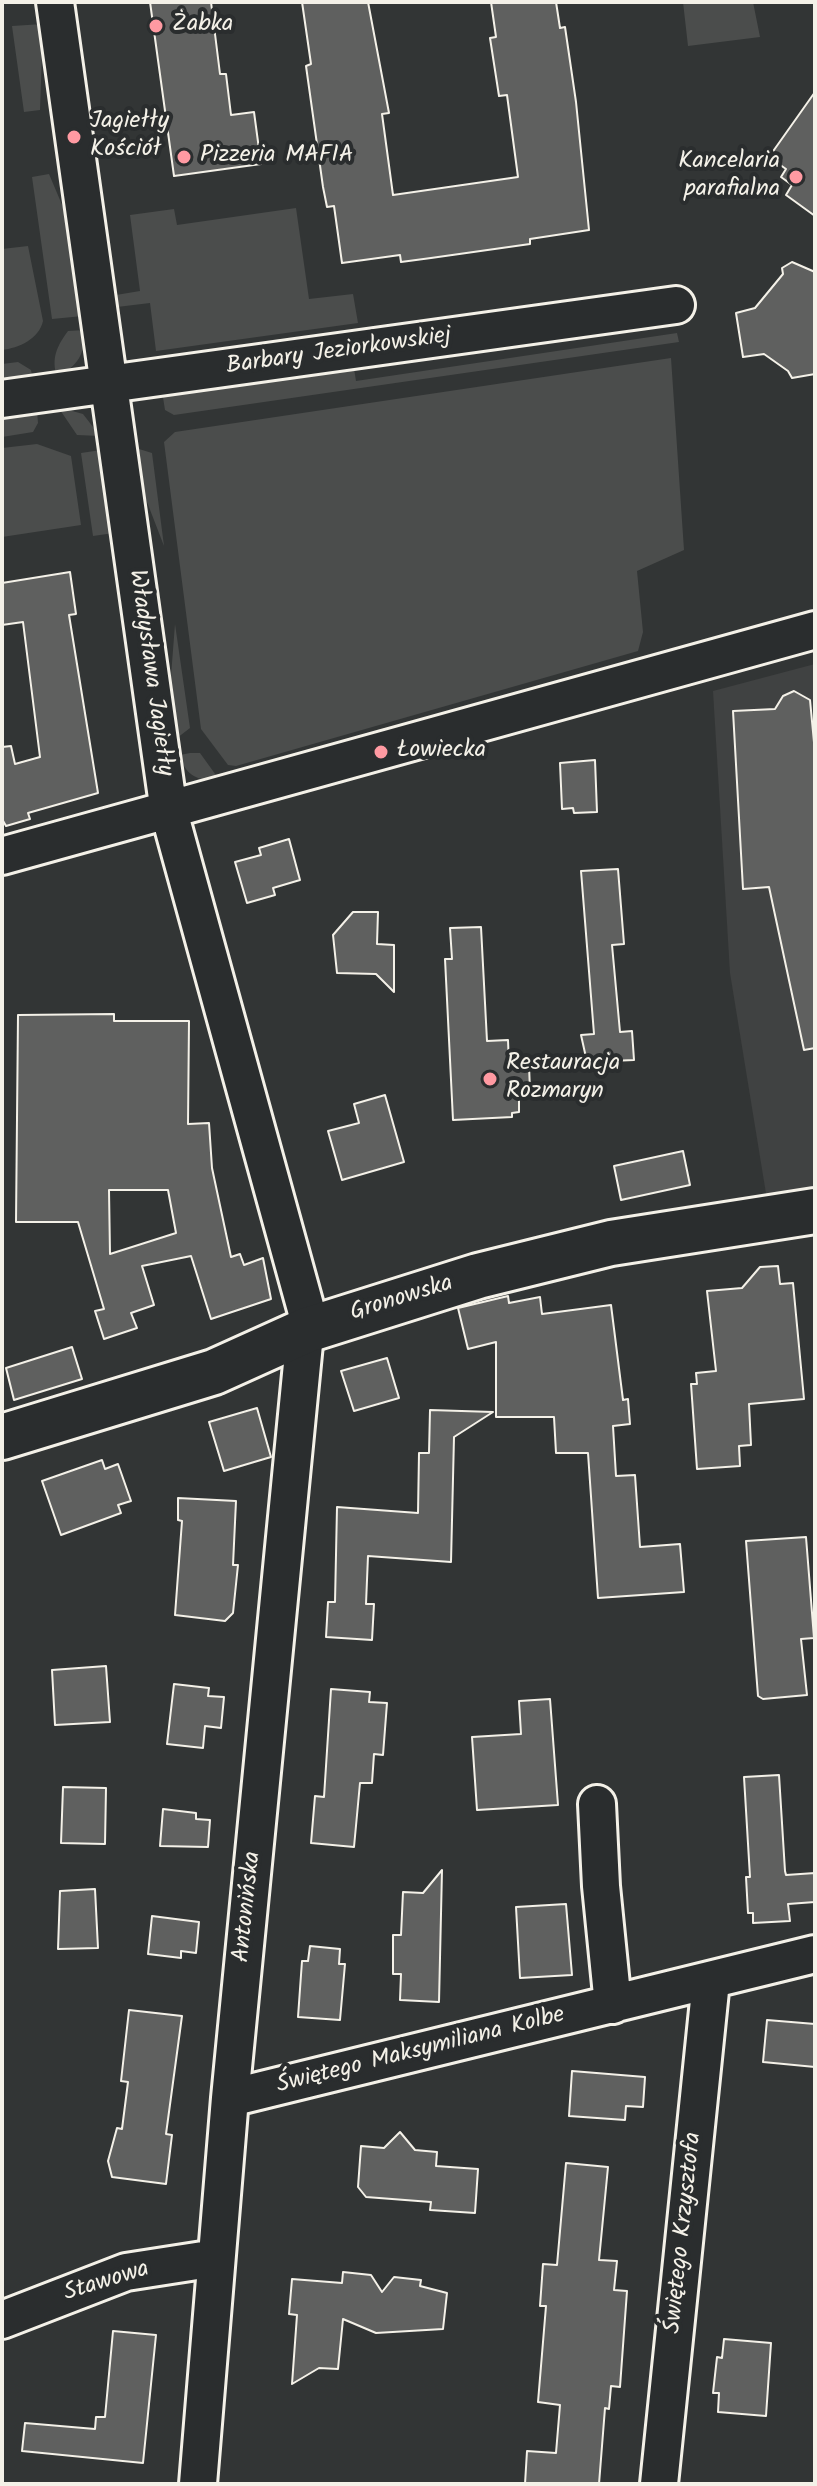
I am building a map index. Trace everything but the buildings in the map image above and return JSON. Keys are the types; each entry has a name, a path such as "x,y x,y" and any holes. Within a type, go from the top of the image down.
{"street":[{"name":"Władysława Jagiełły","path":"55,2 169,812 303,1293 307,1330"},
{"name":"Barbary Jeziorkowskiej","path":"2,399 676,305"},
{"path":"2,856 815,630"},
{"name":"Gronowska","path":"2,1437 214,1372 307,1330 478,1276 611,1243 815,1211"},
{"name":"Antonińska","path":"198,2484 230,2098 307,1330"},
{"path":"597,1804 613,2005"},
{"name":"Świętego Maksymiliana Kolbe","path":"230,2098 815,1954"},
{"name":"Świętego Krzysztofa","path":"659,2484 711,1981"},
{"name":"Stawowa","path":"2,2320 126,2272 216,2258"}],"shaded area":[{"path":"683,2 753,2 760,37 688,46"},
{"path":"43,24 40,110 24,112 12,26"},
{"path":"49,174 71,226 83,316 52,319 32,177"},
{"path":"296,208 309,299 353,294 358,323 156,351 150,303 117,307 116,295 140,291 130,215 174,209 177,225"},
{"path":"28,246 43,321 37,333 27,342 2,350 2,249"},
{"path":"85,330 79,358 57,377 55,358 61,342 68,331"},
{"path":"677,333 679,342 174,415 165,410 162,391 353,362 356,381"},
{"path":"671,358 684,550 637,571 643,632 638,651 236,766 228,765 201,729 164,442 175,432"},
{"path":"18,362 31,370 32,375 2,381 2,364"},
{"path":"58,407 83,414 100,436 77,435"},
{"path":"37,411 38,423 33,432 2,437 2,415"},
{"path":"37,444 71,456 81,525 2,537 2,448"},
{"path":"139,449 152,453 164,546 142,489"},
{"path":"101,450 114,533 93,536 81,453"},
{"path":"175,624 190,728 177,738 170,689"},
{"path":"815,664 815,1211 770,1218 730,973 713,691"},
{"path":"200,753 218,778 199,778 189,772 180,755"}],"place":[{"name":"Żabka","path":"156,26"},
{"name":"Jagiełły Kościół","path":"74,137"},
{"name":"Pizzeria MAFIA","path":"184,157"},
{"name":"Kancelaria parafialna","path":"796,177"},
{"name":"Łowiecka","path":"381,752"},
{"name":"Restauracja Rozmaryn","path":"490,1079"}]}
